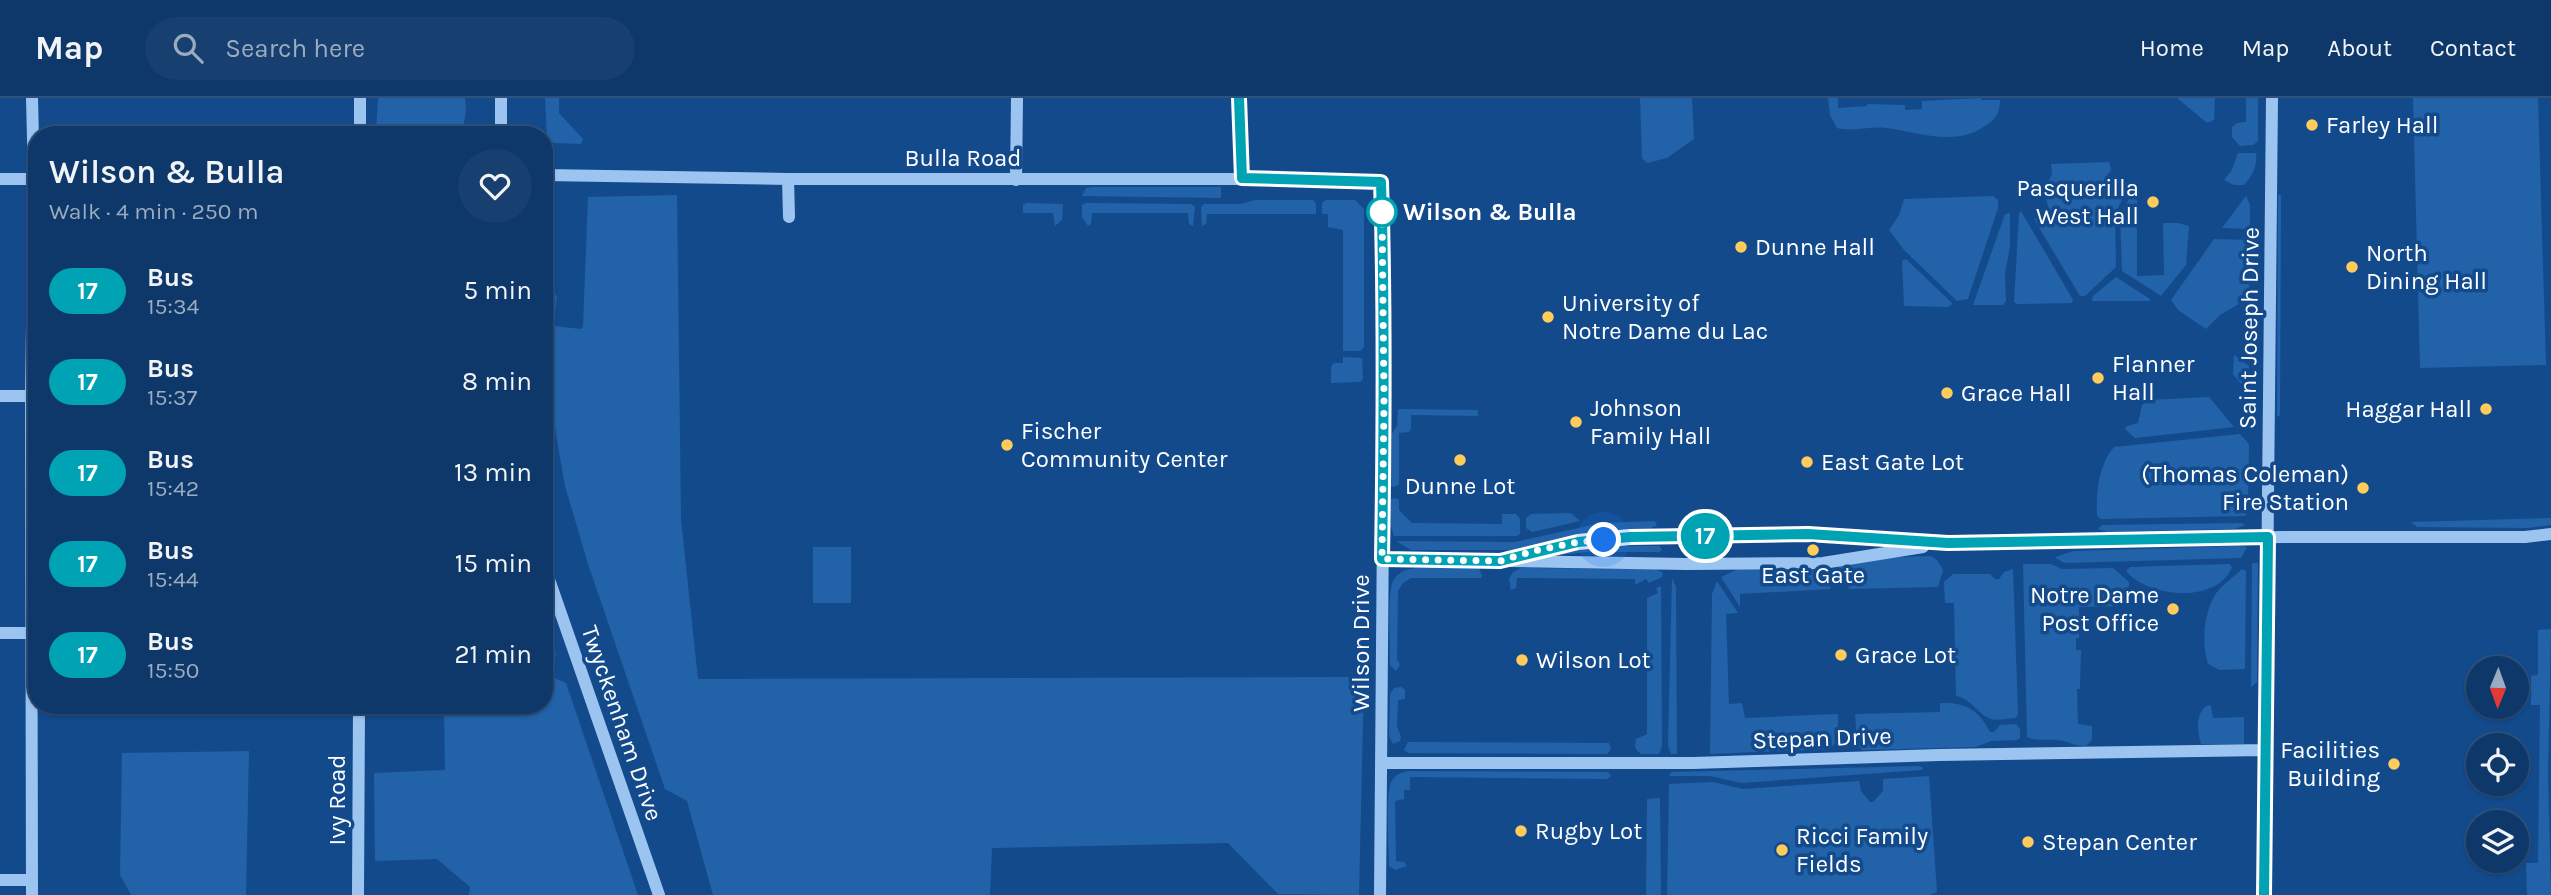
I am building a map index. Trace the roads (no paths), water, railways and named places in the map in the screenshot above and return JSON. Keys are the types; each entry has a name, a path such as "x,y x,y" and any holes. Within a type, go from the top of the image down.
{"street":[{"path":"32,98 33,126"},
{"path":"360,98 360,126"},
{"path":"500,98 501,126"},
{"path":"1016,180 1017,98"},
{"path":"1239,98 1242,178"},
{"name":"Saint Joseph Drive","path":"2264,895 2272,98"},
{"name":"Bulla Road","path":"553,175 1016,180 1242,178 1381,182"},
{"path":"0,179 28,179"},
{"path":"788,179 789,217"},
{"name":"Wilson Drive","path":"1380,895 1384,386 1381,182"},
{"path":"0,396 28,396"},
{"path":"1500,561 1578,542 1630,537 1808,534 1948,543 2268,537 2525,537 2551,534"},
{"path":"1382,559 1687,564 1823,563 1948,543"},
{"name":"Twyckenham Drive","path":"553,591 659,895"},
{"path":"0,633 28,633"},
{"path":"32,895 33,714"},
{"name":"Ivy Road","path":"358,895 359,714"},
{"name":"Stepan Drive","path":"1381,763 1693,763 1939,755 2265,750"},
{"path":"0,880 32,880"}],"place":[{"name":"Farley Hall","path":"2312,125"},
{"name":"Pasquerilla West Hall","path":"2153,202"},
{"name":"Wilson & Bulla","path":"1382,212"},
{"name":"Dunne Hall","path":"1741,247"},
{"name":"North Dining Hall","path":"2352,267"},
{"name":"University of Notre Dame du Lac","path":"1548,317"},
{"name":"Flanner Hall","path":"2098,378"},
{"name":"Grace Hall","path":"1947,393"},
{"name":"Haggar Hall","path":"2486,409"},
{"name":"Johnson Family Hall","path":"1576,422"},
{"name":"Fischer Community Center","path":"1007,445"},
{"name":"Dunne Lot","path":"1460,460"},
{"name":"East Gate Lot","path":"1807,462"},
{"name":"(Thomas Coleman) Fire Station","path":"2363,488"},
{"name":"East Gate","path":"1813,550"},
{"name":"Notre Dame Post Office","path":"2173,609"},
{"name":"Grace Lot","path":"1841,655"},
{"name":"Wilson Lot","path":"1522,660"},
{"name":"Facilities Building","path":"2394,764"},
{"name":"Rugby Lot","path":"1521,831"},
{"name":"Stepan Center","path":"2028,842"},
{"name":"Ricci Family Fields","path":"1782,850"}]}
